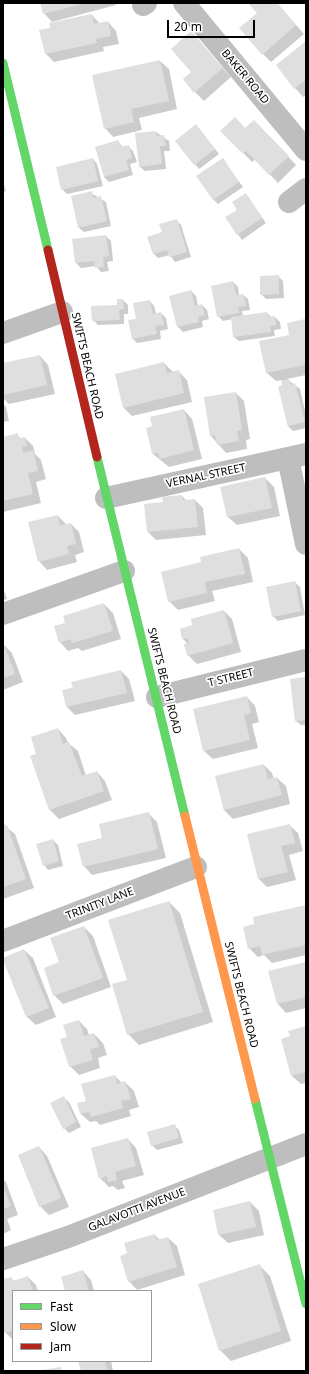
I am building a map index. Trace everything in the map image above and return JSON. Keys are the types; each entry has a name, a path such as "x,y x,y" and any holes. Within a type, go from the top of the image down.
{"street":[{"name":"BAKER ROAD","path":"184,3 306,150"},
{"name":"SWIFTS BEACH ROAD","path":"4,68 106,498 157,697 196,867 306,1304"},
{"path":"289,202 306,189"},
{"path":"3,333 62,312"},
{"path":"297,456 306,544"},
{"name":"VERNAL STREET","path":"106,498 297,456"},
{"path":"3,614 124,571"},
{"name":"T STREET","path":"157,697 306,660"},
{"name":"TRINITY LANE","path":"3,941 196,867"},
{"name":"GALAVOTTI AVENUE","path":"3,1259 68,1237 306,1144"}],"building":[{"path":"40,3 82,3 82,4 43,14"},
{"path":"248,3 277,3 296,25 262,55 239,28 257,13"},
{"path":"92,14 94,24 108,21 111,36 95,39 97,43 45,54 39,30 50,28 49,23"},
{"path":"191,31 223,68 194,93 183,79 191,72 171,49"},
{"path":"306,41 306,80 294,89 276,65"},
{"path":"160,60 169,101 131,109 134,122 104,129 92,75"},
{"path":"235,117 245,128 254,120 289,156 269,175 246,151 243,154 220,131"},
{"path":"196,124 215,149 194,165 175,141"},
{"path":"156,131 157,136 164,135 166,146 160,146 162,164 139,167 135,133"},
{"path":"118,140 120,147 129,145 132,158 126,160 129,170 104,177 95,147"},
{"path":"93,158 98,181 61,190 56,167"},
{"path":"223,158 239,182 213,200 196,176"},
{"path":"92,191 93,198 101,196 107,221 78,228 71,196"},
{"path":"246,193 262,218 237,235 225,217 237,210 232,202"},
{"path":"177,219 187,252 169,257 167,250 153,254 147,237 162,232 159,224"},
{"path":"106,235 109,256 103,257 104,267 95,268 94,261 75,263 72,239"},
{"path":"279,275 279,294 260,295 260,276"},
{"path":"233,281 236,295 243,294 246,306 238,307 239,313 217,317 211,286"},
{"path":"191,290 195,306 202,304 205,315 198,317 199,322 177,327 169,296"},
{"path":"117,299 123,299 124,309 119,310 120,320 92,321 91,306 117,305"},
{"path":"150,300 153,314 161,312 164,325 155,326 157,334 132,339 128,320 136,319 133,303"},
{"path":"267,312 268,317 275,316 276,325 270,326 271,332 233,337 231,317"},
{"path":"305,319 306,365 266,373 259,341 289,335 287,323"},
{"path":"40,355 47,385 3,395 3,363"},
{"path":"164,362 167,373 179,370 184,393 123,408 115,374"},
{"path":"289,379 291,385 295,383 305,422 288,426 278,387 282,385 281,381"},
{"path":"236,392 242,430 237,431 239,441 217,445 215,435 210,436 204,397"},
{"path":"184,409 194,450 160,459 158,453 152,454 146,428 152,426 150,417"},
{"path":"18,433 19,438 25,437 27,446 22,447 23,453 33,450 38,471 28,473 33,494 3,501 3,437"},
{"path":"265,477 272,508 227,517 220,487"},
{"path":"182,495 183,500 195,499 198,527 147,532 144,504 163,502 162,497"},
{"path":"58,515 60,525 71,523 76,544 67,546 69,554 38,562 28,522"},
{"path":"239,548 245,574 205,582 207,593 168,602 161,572 201,562 200,557"},
{"path":"295,581 301,611 272,617 266,587"},
{"path":"104,603 113,631 72,643 71,639 59,643 54,626 65,623 63,616"},
{"path":"224,610 233,643 187,656 184,644 189,643 188,638 182,639 180,629 192,625 191,619"},
{"path":"3,642 15,674 3,678"},
{"path":"121,670 127,693 66,707 62,690 73,688 71,682"},
{"path":"306,677 306,720 295,721 290,679"},
{"path":"247,696 251,713 244,715 250,740 203,751 193,709"},
{"path":"58,728 63,744 69,742 82,776 97,771 104,791 49,810 30,756 36,754 31,737"},
{"path":"264,764 268,779 277,777 282,795 224,810 215,776"},
{"path":"149,812 158,849 83,867 77,844 102,838 99,824"},
{"path":"290,824 295,843 281,846 288,872 258,879 247,834"},
{"path":"7,825 26,879 3,887 3,826"},
{"path":"53,839 59,861 43,866 36,844"},
{"path":"169,901 203,1012 127,1035 112,984 127,980 108,920"},
{"path":"306,905 306,945 262,955 260,946 248,949 243,927 254,924 253,917"},
{"path":"84,926 103,978 53,996 44,968 59,962 50,938"},
{"path":"24,949 49,1008 26,1017 3,960 3,958"},
{"path":"306,962 306,997 277,1004 268,971"},
{"path":"79,1020 84,1036 94,1033 99,1047 90,1049 93,1060 69,1067 60,1039 67,1037 63,1025"},
{"path":"306,1026 306,1072 291,1076 281,1039 290,1036 288,1031"},
{"path":"115,1075 117,1084 125,1081 131,1099 121,1101 123,1108 91,1117 89,1112 80,1114 77,1103 86,1101 81,1084"},
{"path":"64,1096 76,1122 63,1129 50,1103"},
{"path":"175,1124 179,1138 151,1146 147,1132"},
{"path":"128,1138 136,1166 115,1172 117,1180 108,1182 107,1176 99,1179 91,1148"},
{"path":"39,1146 61,1198 39,1207 18,1155"},
{"path":"3,1186 11,1206 3,1209"},
{"path":"250,1201 256,1227 218,1235 213,1210"},
{"path":"155,1234 157,1240 168,1237 177,1267 128,1282 120,1256 127,1253 124,1243"},
{"path":"260,1264 281,1331 219,1351 198,1284"},
{"path":"83,1270 89,1290 65,1290 61,1277"},
{"path":"28,1276 33,1290 12,1290 12,1330 4,1333 3,1279 12,1277 13,1281"},
{"path":"78,1362 105,1362 108,1371 81,1371"},
{"path":"61,1367 62,1371 41,1371 41,1370"}],"traffic: fast":[{"path":"3,63 48,250"},
{"path":"97,457 185,816"},
{"path":"255,1099 306,1304"}],"traffic: slow":[{"path":"185,816 255,1099"}],"traffic: jam":[{"path":"48,250 97,457"}]}
